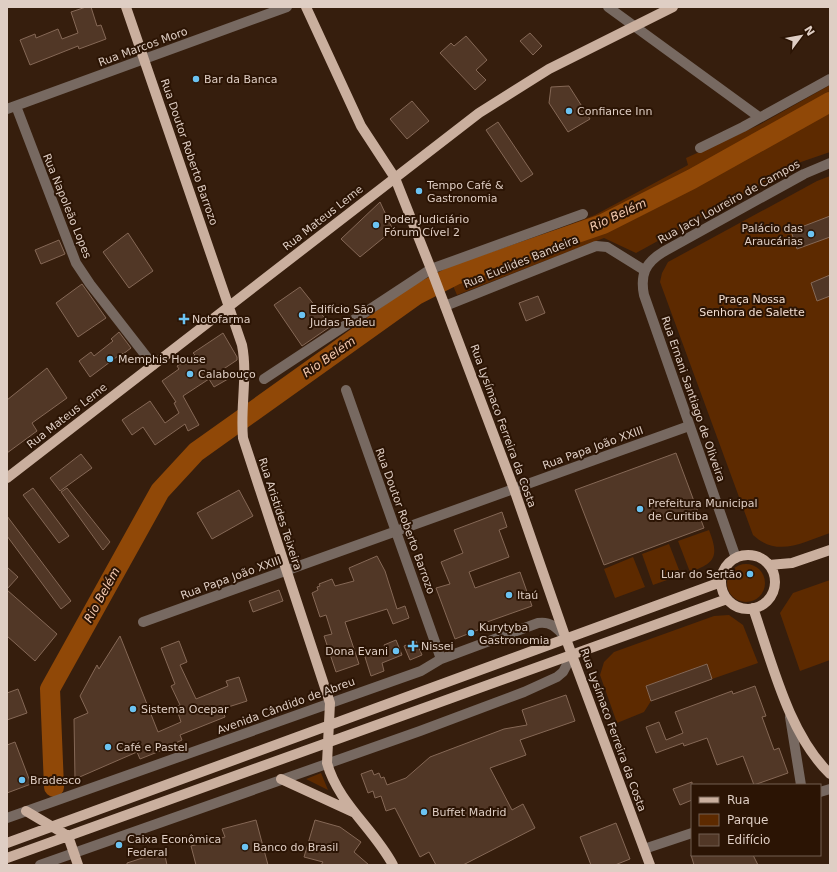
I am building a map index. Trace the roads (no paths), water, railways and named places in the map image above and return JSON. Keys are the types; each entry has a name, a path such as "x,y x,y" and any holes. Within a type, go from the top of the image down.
{"main road":[{"name":"Rua Doutor Roberto Barrozo","path":"126,7 230,305"},
{"name":"Rua Lysímaco Ferreira da Costa","path":"306,7 361,126 395,178 433,273 514,489 566,639 650,865"},
{"name":"Rua Mateus Leme","path":"7,478 395,178 507,94 549,69 673,7"},
{"name":"Rua Aristides Teixeira","path":"230,305 245,360 242,402 243,438 330,703 327,763"},
{"path":"769,565 792,563 830,550"},
{"path":"753,555 769,565 774,578 772,594 761,605 753,608 739,607 728,599 721,582 726,565 736,558 753,555"},
{"path":"7,843 721,582"},
{"path":"7,858 728,599"},
{"path":"753,608 789,711 815,758 830,774"},
{"path":"327,763 337,788 375,836 393,865"},
{"path":"281,779 357,814"},
{"path":"26,811 68,836 78,865"}],"street":[{"name":"Rua Marcos Moro","path":"11,107 287,7"},
{"path":"608,7 759,118"},
{"path":"700,148 743,127 830,79"},
{"name":"Rua Napoleão Lopes","path":"11,107 76,263 90,284 153,365"},
{"name":"Rua Jacy Loureiro de Campos","path":"644,270 651,260 663,252 804,174 830,163"},
{"name":"Rua Euclides Bandeira","path":"264,379 433,273 583,214"},
{"name":"Rua Euclides Bandeira","path":"445,306 596,246 607,247 644,270"},
{"name":"Rua Ernani Santiago de Oliveira","path":"644,270 642,286 644,295 736,558"},
{"name":"Rua Doutor Roberto Barrozo","path":"346,390 441,659"},
{"name":"Rua Papa João XXIII","path":"143,622 689,426"},
{"name":"Avenida Cândido de Abreu","path":"7,818 420,671 441,659 538,623 546,622 553,625 566,639"},
{"path":"40,865 456,718 546,683 563,672 572,655"},
{"path":"789,711 801,784"},
{"path":"644,849 691,833"}],"waterway":[{"name":"Rio Belém","path":"54,787 50,689 160,491 196,452 416,295 455,275 603,224 692,179 830,102"}],"place":[{"name":"Bar da Banca","path":"196,79"},
{"name":"Confiance Inn","path":"569,111"},
{"name":"Tempo Café & Gastronomia","path":"419,191"},
{"name":"Poder Judiciário Fórum Cível 2","path":"376,225"},
{"name":"Palácio das Araucárias","path":"811,234"},
{"name":"Edifício São Judas Tadeu","path":"302,315"},
{"name":"Notofarma","path":"184,319"},
{"name":"Memphis House","path":"110,359"},
{"name":"Calabouço","path":"190,374"},
{"name":"Prefeitura Municipal de Curitiba","path":"640,509"},
{"name":"Luar do Sertão","path":"750,574"},
{"name":"Itaú","path":"509,595"},
{"name":"Kurytyba Gastronomia","path":"471,633"},
{"name":"Nissei","path":"413,646"},
{"name":"Dona Evani","path":"396,651"},
{"name":"Sistema Ocepar","path":"133,709"},
{"name":"Café e Pastel","path":"108,747"},
{"name":"Bradesco","path":"22,780"},
{"name":"Buffet Madrid","path":"424,812"},
{"name":"Caixa Econômica Federal","path":"119,845"},
{"name":"Banco do Brasil","path":"245,847"}],"park label":[{"name":"Praça Nossa Senhora de Salette","path":"752,305"}]}
